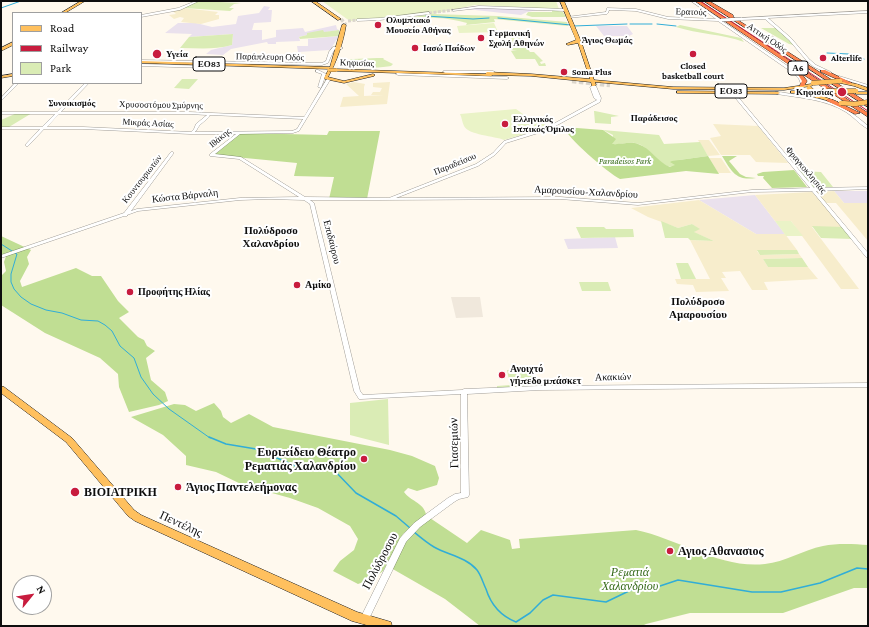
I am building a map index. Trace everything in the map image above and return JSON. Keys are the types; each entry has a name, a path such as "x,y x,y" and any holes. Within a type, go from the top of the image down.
{"highway":[{"name":"Αττική Οδός","path":"697,1 719,20 868,115"},
{"name":"Αττική Οδός","path":"706,1 868,105"},
{"path":"706,1 772,38 807,63 850,83"},
{"path":"719,20 799,73 811,85"},
{"path":"799,73 804,81 802,85"},
{"path":"823,98 852,110 868,120"}],"main road":[{"path":"65,12 82,1"},
{"path":"72,12 90,1"},
{"path":"313,1 340,19 317,1"},
{"path":"562,1 581,47 593,85 608,85"},
{"path":"326,80 334,68 345,25"},
{"path":"568,44 578,40"},
{"path":"1,50 12,44"},
{"path":"575,45 581,47"},
{"path":"1,55 12,49"},
{"name":"Κηφισίας","path":"142,63 153,65 318,70 334,68 482,75 572,82"},
{"name":"Κηφισίας","path":"142,63 237,64 487,73 582,84 662,91 716,92"},
{"path":"277,66 323,65 334,68 344,66 386,70"},
{"path":"208,67 218,66"},
{"path":"249,68 254,67"},
{"path":"2,76 12,73"},
{"path":"398,74 417,73"},
{"path":"433,73 439,75"},
{"path":"487,73 531,75"},
{"name":"Κηφισίας","path":"326,80 346,82 369,75 398,74"},
{"path":"482,75 507,78"},
{"name":"Κηφισίας","path":"531,75 593,85"},
{"name":"Κηφισίας","path":"507,78 572,82"},
{"path":"843,80 858,86"},
{"path":"671,89 792,88 825,81 843,80 868,90"},
{"name":"ΕΟ83","path":"608,85 660,89 828,92 857,92 868,90"},
{"name":"ΕΟ83","path":"608,85 671,89 828,92"},
{"path":"767,88 802,85"},
{"path":"811,85 811,92 836,105"},
{"path":"671,89 723,90"},
{"path":"671,89 733,93 798,94 823,98 841,103 855,104 868,102"},
{"name":"Πεντέλης","path":"1,389 67,439 131,513 138,518 364,620 387,626"}],"street":[{"path":"142,16 179,9 197,1"},
{"path":"692,1 778,60 800,78 802,85"},
{"path":"453,10 479,7 566,10"},
{"name":"Ερατούς","path":"568,17 608,13 610,9 636,10 668,18 719,20 866,12"},
{"path":"357,20 380,20 429,14"},
{"path":"766,18 814,65 843,80 868,90"},
{"name":"Παράπλευρη Οδός","path":"237,64 324,64 327,62 331,52 338,48"},
{"path":"188,66 208,67"},
{"path":"316,99 324,74 318,70"},
{"name":"Κηφισίας","path":"445,72 490,72 531,75"},
{"name":"Κηφισίας","path":"398,74 507,78"},
{"path":"305,118 326,80"},
{"path":"1,100 16,84"},
{"path":"27,145 85,84"},
{"name":"Παραδείσου","path":"399,198 477,164 494,154 505,142 549,128 596,103 599,100 596,98 593,85"},
{"name":"Φραγκοκλησιάς","path":"733,93 868,256"},
{"path":"777,93 814,98 836,105 858,119 868,128"},
{"name":"Χρυσοστόμου Σμύρνης","path":"1,113 59,112 209,114 305,118"},
{"path":"192,133 196,129 197,125 209,114"},
{"name":"Μικράς Ασίας","path":"1,128 83,128 192,133 294,132 298,130 305,118"},
{"name":"Ιθάκης","path":"239,133 211,156 240,158 300,194"},
{"name":"Κουντουριωτών","path":"125,215 172,153"},
{"name":"Αμαρουσίου-Χαλανδρίου","path":"399,198 567,199 634,206 760,193 868,189"},
{"path":"292,199 300,194 312,200"},
{"name":"Κώστα Βάρναλη","path":"1,257 150,208 257,198 378,200 399,198"},
{"name":"Κώστα Βάρναλη","path":"378,200 399,198"},
{"name":"Επιδαύρου","path":"312,200 357,389 360,396"},
{"name":"Ακακιών","path":"360,396 380,397 464,391 648,386 868,385"},
{"name":"Γιασεμιών","path":"464,391 465,495"},
{"name":"Πολύδροσου","path":"364,620 398,549 407,534 454,497 465,495"}],"shaded area":[{"path":"264,6 270,7 268,10 272,10 271,22 254,23 252,30 262,30 262,40 276,37 276,30 303,28 305,32 336,25 337,29 339,30 299,37 300,41 276,42 276,44 268,44 267,42 231,49 223,55 206,54 211,50 232,45 233,34 189,37 192,34 165,33 178,23 196,23 212,27 236,24 238,16 259,13"},
{"path":"473,7 538,10 521,15 466,9"},
{"path":"184,8 218,12 215,15 219,15 219,19 201,24 181,22 184,18 180,17 174,19 169,15 176,14 173,11"},
{"path":"596,26 627,26 633,34 629,36 604,36"},
{"path":"339,36 330,50 298,52 297,46 308,46 308,39"},
{"path":"354,82 365,84 364,96 384,95 371,95 373,92 380,92 382,88 373,87 373,83 390,82 387,104 340,107 343,97 359,96 346,84"},
{"path":"713,124 758,126 788,163 756,162 750,155 721,155 710,138 721,136"},
{"path":"698,140 709,140 720,155 708,156"},
{"path":"709,158 721,158 731,173 718,173"},
{"path":"834,191 868,191 868,203 844,203"},
{"path":"834,191 844,203 868,203 868,241 836,203 826,203 816,192"},
{"path":"812,192 844,227 812,227 859,289 841,289 791,221 775,221 755,195"},
{"path":"755,195 785,234 756,234 699,200"},
{"path":"699,200 756,234 785,234 797,250 757,251 760,255 799,254 802,258 763,259 768,267 808,267 818,279 764,282 768,290 752,290 740,271 722,272 726,278 721,278 729,291 696,292 693,285 677,284 675,279 710,279 690,240 714,241 693,232 699,229 692,224 678,228 648,217 631,208"},
{"path":"615,237 618,248 568,249 564,239"},
{"path":"451,297 480,297 483,317 456,318"}],"green space":[{"path":"199,1 241,3 234,4 229,8 234,8 230,11 184,8"},
{"path":"322,1 556,1 559,9 475,5 432,14 428,13 351,21"},
{"path":"552,10 563,12 566,17 532,17 526,15 528,12 552,12"},
{"path":"431,14 498,16 567,22 568,26 494,19 495,22 466,25 467,23 447,19 408,18"},
{"path":"494,23 498,32 459,33 457,26"},
{"path":"680,25 741,38 744,42 727,37 676,27"},
{"path":"761,28 776,28 794,45 789,44"},
{"path":"323,30 324,32 339,30 339,36 300,39 299,37 307,35 307,33"},
{"path":"233,34 232,45 225,47 180,48 189,37"},
{"path":"520,35 528,45 513,46 506,36"},
{"path":"526,47 530,52 534,52 543,61 540,62 541,64 545,63 546,66 539,66 535,59 516,59 511,51 517,51 510,50 509,48"},
{"path":"384,58 383,59 393,64 387,67 370,68 353,65 350,63 350,59"},
{"path":"182,79 198,79 189,89 174,88"},
{"name":"Ελληνικός Ιππικός Όμιλος","path":"516,109 523,114 552,126 504,140 466,129 460,114"},
{"path":"594,111 619,116 611,117 611,124 595,123"},
{"path":"17,113 32,113 9,127 1,127 1,120"},
{"name":"Paradeisos Park","path":"564,127 603,130 616,139 612,144 638,144 647,149 665,165 670,167 675,165 670,162 672,161 708,156 719,174 686,171 620,179 606,170 588,154 566,132"},
{"path":"603,130 659,135 664,144 700,142 708,156 679,160 674,167 669,167 641,145 630,143 612,144 613,135"},
{"path":"329,131 380,131 367,199 329,199 334,177 294,176 297,163 214,155 241,133 327,135"},
{"path":"722,156 737,156 729,161 740,174 746,177 756,178 749,179 739,177 732,171"},
{"path":"794,170 807,187 772,188 763,178 764,176 758,176 757,174 763,172"},
{"path":"800,171 821,172 833,187 813,187"},
{"path":"661,221 678,228 692,224 700,229 694,232 714,241 690,240 688,238 665,238"},
{"path":"775,221 791,221 803,236 786,236"},
{"path":"812,226 844,227 853,239 821,238"},
{"path":"576,227 633,229 634,237 581,238"},
{"path":"1,236 31,250 27,257 29,264 20,281 22,287 76,268 92,276 101,276 118,301 129,312 119,318 138,337 144,340 147,346 155,351 146,358 151,380 165,392 168,401 159,405 129,412 119,387 118,374 100,358 45,333 1,305 1,276 6,271 4,262 6,256 1,254"},
{"path":"757,250 797,250 799,254 760,255"},
{"path":"802,258 808,267 768,267 763,259"},
{"path":"676,263 688,263 696,279 681,279"},
{"path":"579,282 608,282 611,291 582,291"},
{"path":"532,369 536,385 497,388 497,386 510,385 507,370"},
{"path":"388,399 389,445 350,435 350,403"},
{"path":"214,403 221,411 223,417 231,423 249,414 273,427 390,450 412,456 435,466 439,478 437,485 417,491 408,488 404,492 422,507 426,514 403,534 383,571 374,578 358,584 333,571 340,561 354,550 358,539 350,526 318,508 290,498 243,485 216,472 186,465 186,456 163,435 131,417 174,404 185,405 196,411"},
{"name":"Ρεματιά Χαλανδρίου","path":"430,518 467,543 481,530 510,540 512,549 520,548 519,539 636,530 652,534 716,558 748,564 772,563 828,545 868,545 868,588 854,588 783,613 690,613 642,626 480,626 445,599 391,568 408,538"}],"waterway":[{"path":"1,8 21,1"},
{"path":"426,16 473,19 489,18"},
{"path":"498,18 571,25"},
{"path":"574,26 627,24"},
{"path":"630,24 652,24"},
{"path":"657,24 676,26"},
{"path":"827,53 849,54 864,59"},
{"path":"1,244 12,251"},
{"path":"15,253 17,254 11,274 11,282 14,289 21,297 31,304 46,310 62,313 81,320 98,321 105,325 112,331 120,346 134,358 141,377 153,394 169,409 210,438"},
{"path":"209,437 226,444 256,449 298,467 320,466 332,468 356,493 396,516 410,528"},
{"path":"414,532 439,550 462,559 473,566 480,574 488,595 497,609 506,617 516,622 530,613 543,600 553,595 606,602 631,590 648,590 678,580 752,592 781,592 820,583 857,568 868,569"}],"tunnel":[{"path":"429,13 453,10"},
{"path":"341,19 346,25"},
{"path":"348,21 357,20"},
{"path":"572,81 610,85"}],"railway":[{"path":"700,1 868,111"}],"place":[{"name":"Ολυμπιακό Μουσείο Αθήνας","path":"378,25"},
{"name":"Γερμανική Σχολή Αθηνών","path":"481,38"},
{"name":"Ιασώ Παίδων","path":"415,48"},
{"name":"Υγεία","path":"157,54"},
{"name":"Closed basketball court","path":"693,54"},
{"name":"Alterlife","path":"823,58"},
{"name":"Soma Plus","path":"564,72"},
{"name":"Κηφισίας","path":"842,92"},
{"name":"Ελληνικός Ιππικός Όμιλος","path":"505,124"},
{"name":"Αμίκο","path":"297,285"},
{"name":"Προφήτης Ηλίας","path":"130,292"},
{"name":"Ανοιχτό γήπεδο μπάσκετ","path":"502,375"},
{"name":"Ευριπίδειο Θέατρο Ρεματιάς Χαλανδρίου","path":"364,459"},
{"name":"Άγιος Παντελεήμονας","path":"178,487"},
{"name":"ΒΙΟΙΑΤΡΙΚΗ","path":"75,492"},
{"name":"Αγιος Αθανασιος","path":"670,551"}],"district":[{"name":"Άγιος Θωμάς","path":"607,40"},
{"name":"Συνοικισμός","path":"72,103"},
{"name":"Παράδεισος","path":"654,118"},
{"name":"Πολύδροσο Χαλανδρίου","path":"271,237"},
{"name":"Πολύδροσο Αμαρουσίου","path":"698,308"}]}
